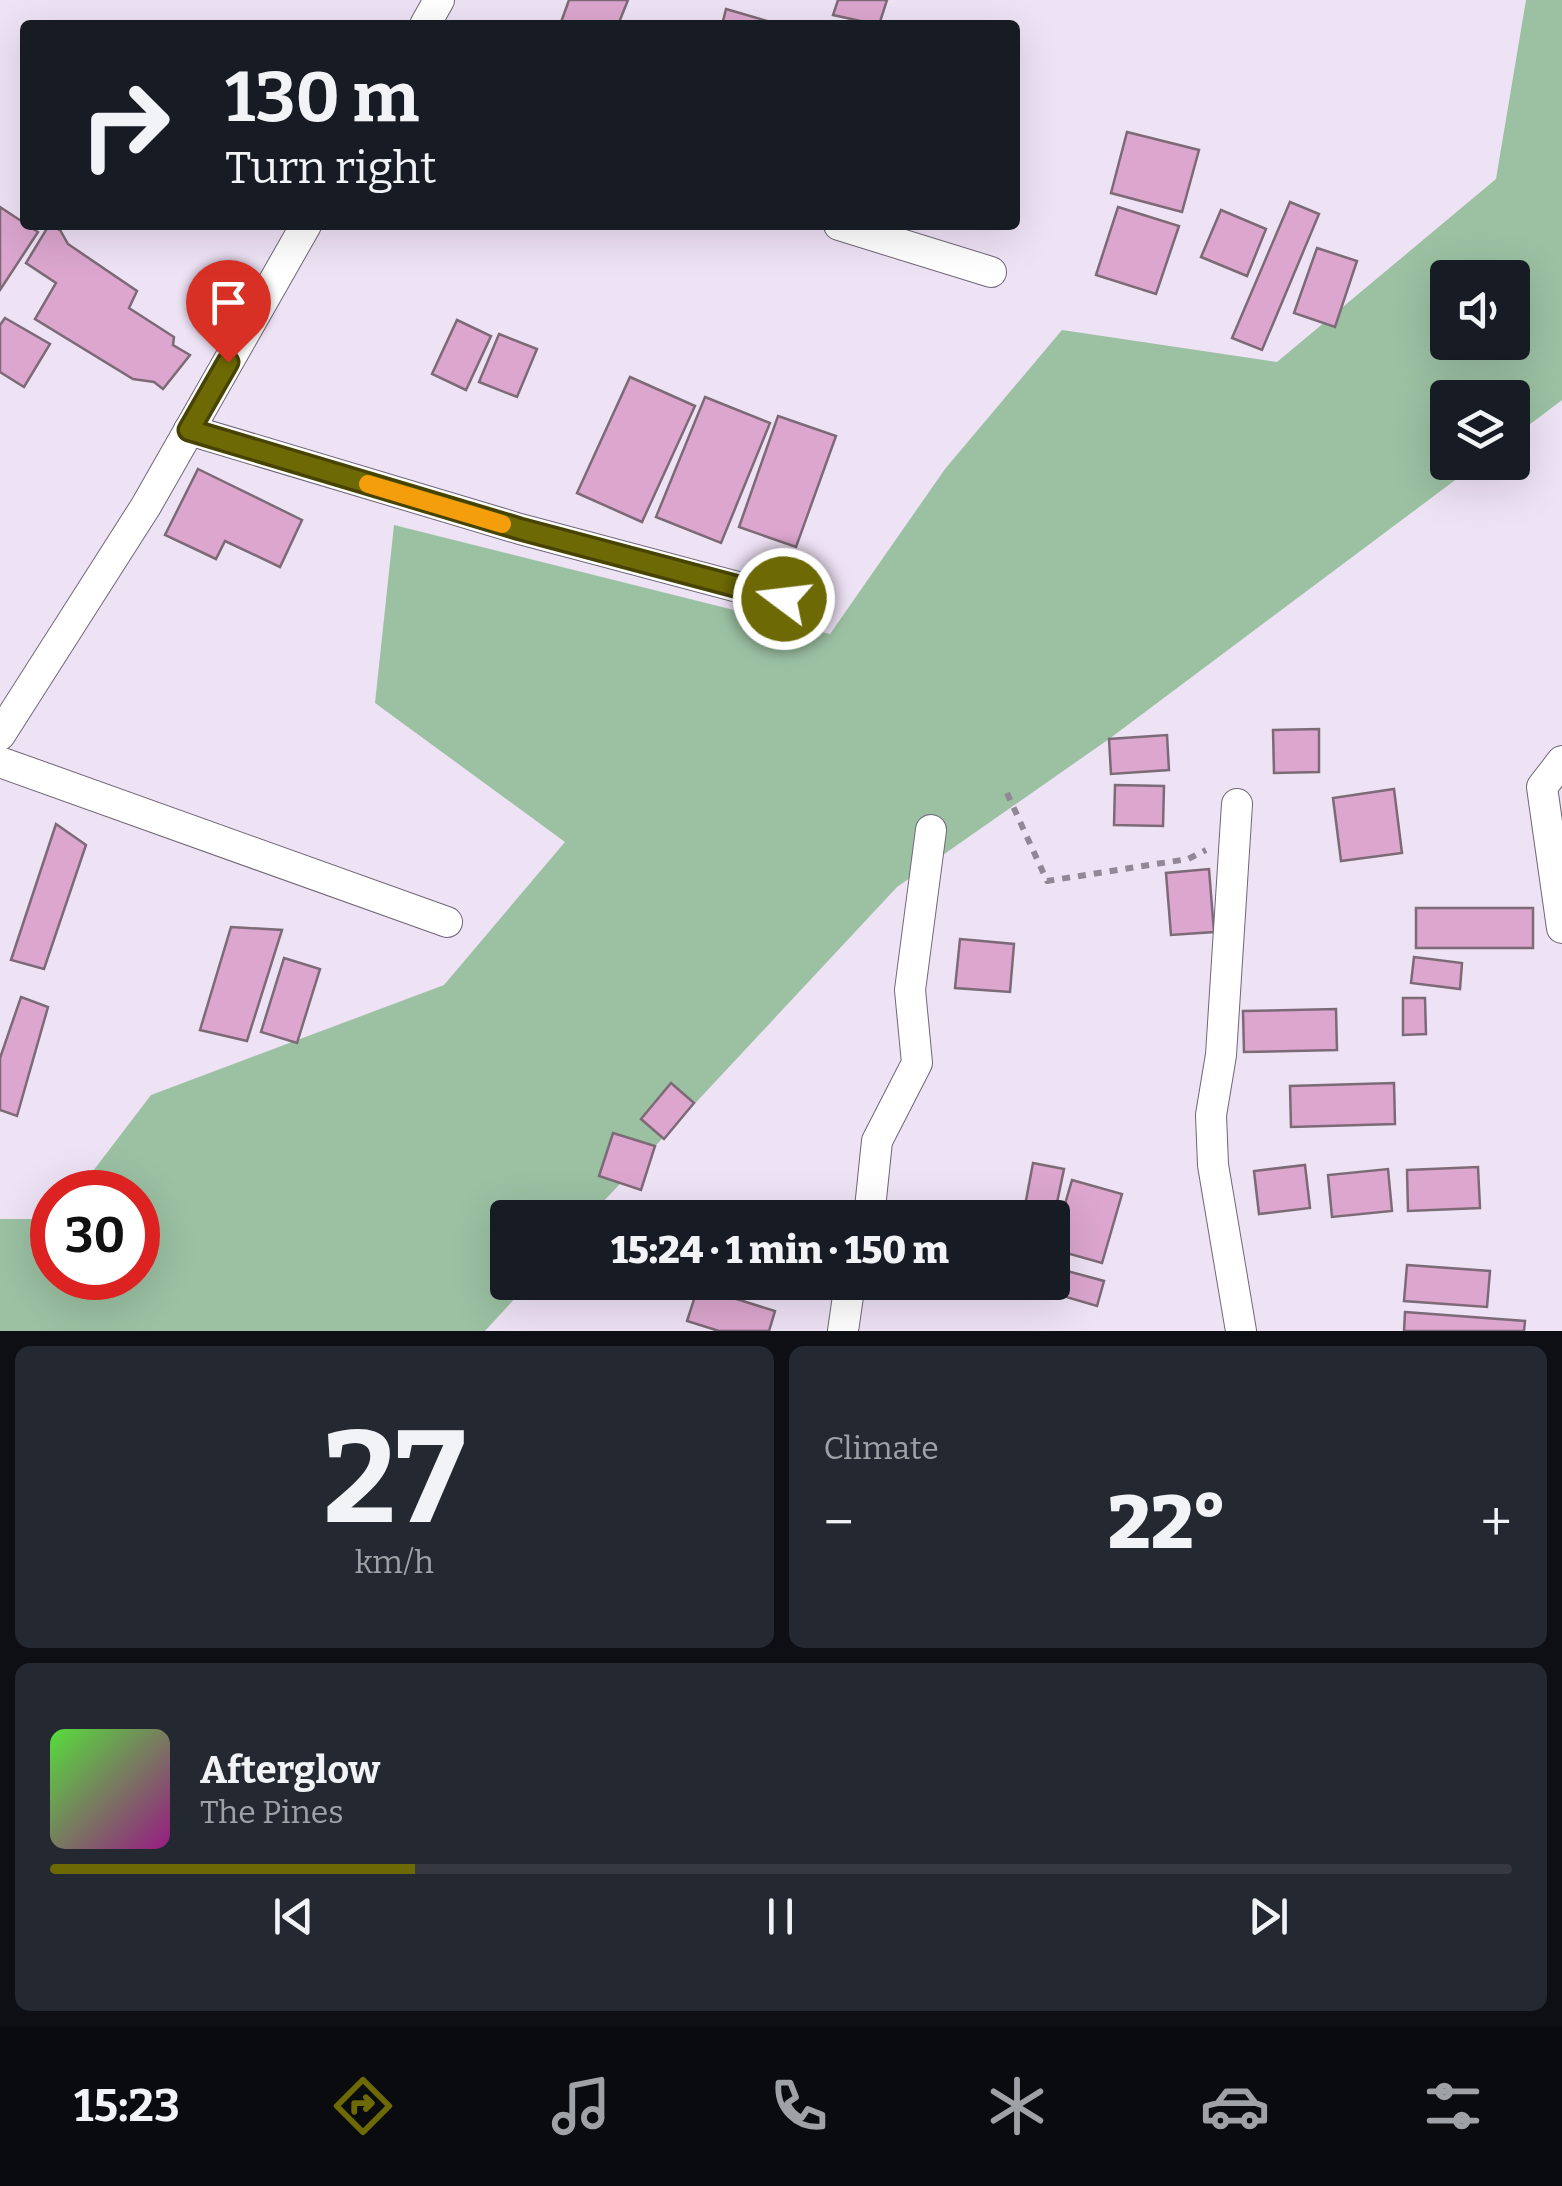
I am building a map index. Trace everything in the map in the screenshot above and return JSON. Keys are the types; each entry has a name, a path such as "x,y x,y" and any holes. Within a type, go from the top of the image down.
{"street":[{"path":"0,735 189,430 303,230"},
{"path":"854,230 992,272"},
{"path":"189,430 520,529 784,599"},
{"path":"1562,760 1542,787 1562,928"},
{"path":"0,762 447,922"},
{"path":"1237,804 1220,1055 1211,1115 1213,1165 1241,1331"},
{"path":"871,1200 878,1142 916,1063 910,990 931,830"},
{"path":"843,1331 847,1300"}],"path":[{"path":"1007,793 1047,881 1188,859 1234,837"}],"green space":[{"path":"1526,0 1562,0 1562,400 1530,424 1530,380 1430,380 1430,480 1455,480 1109,739 897,887 605,1200 490,1200 490,1300 513,1300 485,1331 0,1331 0,1219 30,1219 30,1300 160,1300 160,1170 94,1170 151,1095 444,985 565,842 375,703 394,525 830,634 945,469 1062,330 1277,362 1496,179"}],"building":[{"path":"569,0 628,0 620,20 562,20"},
{"path":"838,0 887,0 881,20 833,15"},
{"path":"726,9 764,20 723,20"},
{"path":"1127,132 1199,150 1182,212 1111,193"},
{"path":"1290,202 1319,214 1262,350 1232,338"},
{"path":"0,207 20,220 20,230 38,232 0,290"},
{"path":"1118,207 1179,226 1156,294 1096,275"},
{"path":"1221,210 1266,229 1247,276 1201,257"},
{"path":"46,230 60,230 68,244 137,291 129,308 174,337 173,345 190,355 163,389 154,382 133,379 35,319 56,283 26,263"},
{"path":"1317,248 1357,261 1335,327 1294,313"},
{"path":"5,318 50,344 24,387 0,372 0,325"},
{"path":"457,320 491,336 466,390 432,374"},
{"path":"499,334 537,349 517,397 479,382"},
{"path":"630,377 695,406 642,522 577,493"},
{"path":"705,397 770,423 721,543 656,517"},
{"path":"778,416 836,436 796,547 739,527"},
{"path":"198,469 302,520 280,567 225,541 216,559 165,535"},
{"path":"1319,729 1319,772 1274,773 1273,730"},
{"path":"1167,735 1169,770 1111,774 1109,739"},
{"path":"1115,785 1164,786 1163,826 1114,825"},
{"path":"1394,789 1402,853 1341,861 1333,798"},
{"path":"56,824 86,845 44,969 11,960"},
{"path":"1209,869 1214,932 1171,935 1166,873"},
{"path":"1416,908 1533,908 1533,948 1416,948"},
{"path":"231,927 282,930 247,1041 200,1030"},
{"path":"960,939 1014,944 1010,992 955,988"},
{"path":"1414,957 1462,963 1460,989 1411,983"},
{"path":"284,958 320,969 297,1043 261,1032"},
{"path":"21,997 48,1007 17,1116 0,1110 0,1058"},
{"path":"1403,998 1425,998 1426,1034 1403,1035"},
{"path":"1336,1009 1337,1050 1244,1052 1243,1011"},
{"path":"671,1083 694,1103 664,1139 641,1119"},
{"path":"1394,1083 1395,1124 1291,1127 1290,1086"},
{"path":"613,1133 655,1146 641,1190 599,1176"},
{"path":"1033,1163 1064,1169 1058,1200 1026,1200"},
{"path":"1305,1165 1310,1208 1259,1214 1254,1171"},
{"path":"1478,1167 1480,1208 1408,1211 1407,1170"},
{"path":"1388,1169 1392,1211 1332,1217 1328,1175"},
{"path":"1072,1180 1122,1194 1102,1263 1070,1254 1070,1200 1066,1200"},
{"path":"1407,1265 1490,1271 1487,1307 1404,1301"},
{"path":"1070,1272 1104,1281 1097,1306 1070,1298"},
{"path":"694,1300 740,1300 775,1311 769,1331 719,1331 687,1321"},
{"path":"1405,1312 1525,1321 1524,1331 1404,1331"}],"slow traffic":[{"path":"368,484 502,524"}],"route":[{"path":"228,362 189,430 520,529 784,599"}]}
